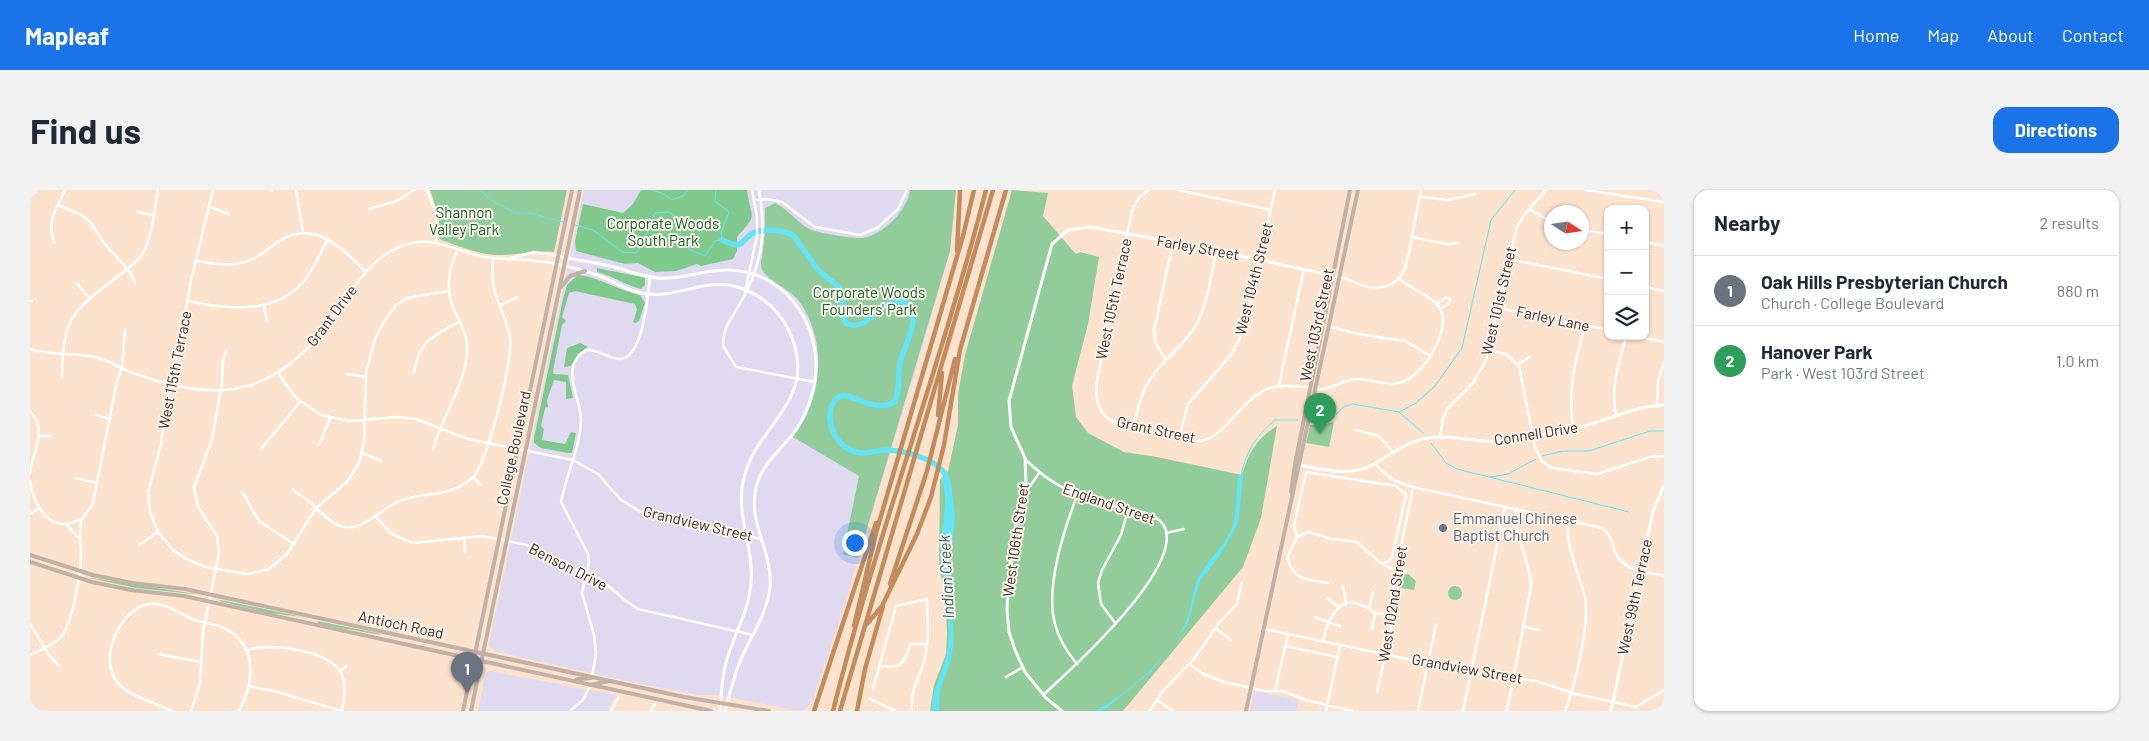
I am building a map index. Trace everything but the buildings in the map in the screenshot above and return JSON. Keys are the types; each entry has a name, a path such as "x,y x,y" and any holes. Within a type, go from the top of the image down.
{"highway":[{"path":"957,257 960,190"},
{"path":"854,633 854,617 894,468 957,257 974,190"},
{"path":"833,711 854,633 904,471 986,190"},
{"path":"840,711 993,190"},
{"path":"865,627 882,606 917,534 931,497 946,430 960,350 1006,190"},
{"path":"857,711 869,654 899,553 922,486 955,359 960,350"},
{"path":"936,435 943,362"},
{"path":"814,711 861,564 888,491"}],"main road":[{"name":"College Boulevard","path":"463,711 572,190"},
{"name":"College Boulevard","path":"471,711 580,190"},
{"name":"West 103rd Street","path":"1291,494 1300,465 1316,389 1334,276 1355,190"},
{"name":"West 103rd Street","path":"1246,711 1291,494 1310,388 1339,277 1355,190"},
{"path":"559,289 570,276 585,271"},
{"name":"Antioch Road","path":"30,555 80,571 132,583 176,588 211,595 592,678 769,711"},
{"name":"Antioch Road","path":"30,562 78,578 124,589 175,595 209,602 711,711"},
{"path":"574,682 578,679 592,678"},
{"path":"590,685 609,681"}],"street":[{"path":"55,243 51,235 51,224 65,190"},
{"path":"62,378 63,340 69,322 79,309 128,268 144,251 158,190"},
{"name":"West 115th Terrace","path":"213,190 187,301 180,350 171,383 161,444 148,493 150,512 158,532 180,556 196,564 238,574 262,572 281,560 294,544 316,508 352,476 362,453"},
{"path":"296,190 304,233"},
{"path":"369,209 397,201 414,190"},
{"path":"427,190 437,216 436,242"},
{"path":"752,190 756,212 756,246 752,274"},
{"path":"758,190 763,212 762,246 745,295 728,319 723,344 734,365 814,382"},
{"path":"754,200 782,202 814,227 853,235 866,233 881,225 900,206 907,190"},
{"path":"1178,190 1271,210"},
{"name":"West 104th Street","path":"1179,438 1188,404 1231,355 1240,340 1247,321 1275,190"},
{"path":"1339,277 1364,286 1376,288 1388,285 1398,278 1408,264 1421,190"},
{"name":"West 101st Street","path":"1440,437 1447,409 1478,376 1490,350 1516,229 1529,209 1546,190"},
{"path":"1585,190 1664,202"},
{"name":"West 105th Terrace","path":"1100,409 1095,388 1127,234 1134,204 1146,191"},
{"path":"1420,197 1448,200 1474,194"},
{"path":"58,205 86,218 104,243 128,268 135,283"},
{"path":"210,207 229,214"},
{"path":"1529,209 1544,217"},
{"path":"137,212 153,216"},
{"name":"Farley Street","path":"1058,236 1068,230 1084,226 1216,250 1339,277"},
{"path":"1589,231 1604,233"},
{"path":"196,261 228,265 244,262 259,256 283,239 304,233 315,234 328,239 366,272"},
{"name":"West 106th Street","path":"1058,236 1047,256 1010,394 1011,427 1024,458 1026,485 1016,524 1007,610 1012,640 1023,667 1043,695 1062,711"},
{"path":"1412,237 1447,244 1458,243"},
{"path":"187,301 229,306 264,305 285,297 299,286 309,274 328,239"},
{"name":"Grant Drive","path":"30,349 95,357 143,376 202,389 221,390 247,386 279,371 317,339 366,272 396,248 413,242 436,242 493,258 536,259 556,264"},
{"path":"1166,360 1156,344 1154,331 1172,242"},
{"path":"1649,243 1664,246"},
{"path":"432,449 458,384 466,358 466,338 451,302 449,291 449,274 458,249"},
{"path":"1133,429 1143,392 1152,376 1186,340 1201,315 1216,250"},
{"name":"Grant Drive","path":"510,258 534,252 558,256"},
{"path":"558,256 650,277 675,278 719,270 752,274 780,288 804,315 815,346 814,382 808,406 801,421 786,442 769,460 756,486 754,511 769,566 769,593 765,610 738,665 725,711"},
{"path":"293,489 328,520 345,527 361,526 402,500 449,492 473,477 484,459 489,443 510,356 509,330 493,284 493,258"},
{"path":"1509,258 1604,278"},
{"path":"556,264 585,271 624,288 648,294 672,293 708,284 725,284 746,290 768,303 787,328 795,348 796,378 786,407 760,442 744,474 741,504 751,558 751,583 746,607 725,668 720,711"},
{"path":"1279,385 1304,269"},
{"path":"592,678 595,645 582,593 588,554 561,502 581,419 571,382 574,362 586,350 595,350 620,359 630,356 639,341 650,277"},
{"path":"1316,389 1328,389 1346,381 1358,379 1387,384 1400,383 1412,376 1429,356 1442,332 1443,321 1440,309 1436,304 1398,278"},
{"path":"76,284 90,299"},
{"path":"1649,288 1664,291"},
{"path":"381,461 362,453 366,377 379,329 396,305 414,295 449,291"},
{"path":"500,305 518,297"},
{"path":"1436,304 1446,297 1450,299 1448,304 1440,309"},
{"path":"264,305 267,321"},
{"name":"Farley Lane","path":"1498,308 1604,329"},
{"path":"414,373 417,355 429,338 460,322"},
{"path":"1326,326 1358,334 1405,341 1429,356"},
{"path":"1573,428 1570,402 1571,380 1585,326"},
{"path":"30,655 58,640 65,630 80,571 81,554 79,538 82,519 92,506 117,382 122,368 125,330"},
{"path":"1649,339 1664,342"},
{"path":"1616,416 1613,398 1614,382 1625,340"},
{"path":"1490,350 1506,354 1518,364 1538,454 1542,461 1556,470 1596,474 1650,457 1664,456"},
{"path":"190,711 200,684 205,623 220,553 218,540 212,525 198,507 194,487 212,440 226,351"},
{"path":"1518,364 1530,357"},
{"path":"1657,406 1658,382 1664,362"},
{"name":"Grandview Street","path":"279,371 287,387 300,402 314,412 330,418 364,420 405,418 441,427 463,437 572,460 598,474 621,500 641,512 761,539"},
{"path":"347,374 366,377"},
{"name":"Grant Street","path":"1100,409 1113,422 1133,429 1194,441 1211,438 1253,396 1267,388 1279,385 1316,389"},
{"path":"261,449 300,402"},
{"name":"Connell Drive","path":"1295,464 1347,472 1366,469 1413,441 1440,437 1487,442 1533,436 1573,428 1640,408 1664,406"},
{"path":"30,411 37,420 40,436 30,473"},
{"path":"96,415 110,419"},
{"path":"319,445 330,418"},
{"path":"1356,430 1379,436 1393,452"},
{"path":"40,436 51,436"},
{"name":"England Street","path":"1024,458 1039,473 1056,485 1077,495 1157,518 1166,533"},
{"path":"1375,464 1392,479 1413,488 1568,520 1605,530 1620,561 1627,567 1664,576"},
{"path":"1328,583 1300,577 1292,569 1288,556 1296,537 1294,526 1306,472 1347,478 1347,472"},
{"path":"1024,496 1039,473"},
{"path":"473,477 482,485"},
{"path":"76,478 97,482"},
{"name":"West 102nd Street","path":"1347,478 1396,486 1406,495 1392,556 1382,564"},
{"path":"30,481 32,494 40,508 49,518 66,524 79,538"},
{"name":"West 99th Terrace","path":"1611,711 1653,511 1662,494 1664,485"},
{"name":"West 102nd Street","path":"1377,692 1386,654 1392,614 1392,591 1413,488"},
{"path":"243,493 259,521 294,544"},
{"path":"1077,495 1059,550 1052,607 1054,623 1060,640 1078,664"},
{"path":"1463,711 1505,507"},
{"path":"30,514 40,508"},
{"path":"1116,624 1101,604 1098,582 1102,570 1121,535 1129,509"},
{"path":"1507,711 1531,594 1531,578 1514,519 1516,509"},
{"path":"1401,516 1407,517"},
{"name":"Benson Drive","path":"376,517 392,534 414,543 482,536 526,545 607,584 638,609 753,635"},
{"path":"66,524 82,519"},
{"path":"1565,711 1571,693 1586,614 1585,599 1568,547 1568,520"},
{"path":"1285,524 1294,526"},
{"path":"1043,695 1078,664 1116,624 1145,586 1166,546 1166,533 1184,528"},
{"path":"1501,529 1517,529"},
{"path":"139,545 158,532"},
{"path":"1296,537 1309,532 1332,539 1352,540 1361,545 1382,564 1396,571"},
{"path":"464,538 466,552"},
{"path":"1279,554 1288,556"},
{"path":"1150,711 1157,700 1190,664 1215,628 1237,604 1242,582"},
{"path":"1344,586 1346,603"},
{"path":"1369,608 1373,592"},
{"path":"1328,598 1339,607"},
{"path":"873,689 896,606 926,599 929,633 924,662 913,687 912,711"},
{"path":"1322,641 1329,622 1339,607 1346,603 1357,602 1369,608 1375,614 1392,614"},
{"path":"171,711 126,690 117,682 112,672 110,663 115,638 127,615 144,605 163,605 230,632 248,650 251,668 248,686 239,711"},
{"path":"1372,629 1375,614"},
{"path":"1315,618 1340,626"},
{"path":"30,624 59,666"},
{"path":"1418,711 1436,624"},
{"path":"1524,627 1539,630"},
{"path":"1215,628 1231,640"},
{"name":"Grandview Street","path":"1263,628 1471,672 1536,681 1571,693 1637,709 1664,689"},
{"path":"1275,690 1288,634"},
{"path":"880,666 897,667 902,665 911,644 927,644"},
{"path":"1326,711 1340,645"},
{"path":"248,650 266,646 323,657 340,671 344,685 342,711 274,691 248,686"},
{"path":"1285,646 1337,658"},
{"path":"158,654 201,662"},
{"path":"1190,664 1210,678 1251,688 1275,690 1352,711"},
{"path":"340,671 346,666"},
{"path":"1006,677 1023,667"},
{"path":"570,711 583,700 590,685"},
{"path":"610,711 618,698"},
{"path":"870,699 895,711"},
{"path":"1157,700 1173,711"},
{"path":"651,711 655,704"}],"shaded area":[{"path":"584,190 956,190 950,251 913,379 839,622 812,702 805,710 795,710 717,695 698,695 631,682 494,651 489,646"},
{"path":"489,671 616,695 608,711 478,711 486,673"},
{"path":"1254,691 1299,700 1296,711 1250,711"}],"green space":[{"name":"Shannon Valley Park","path":"430,190 567,190 554,252 491,255 469,250 441,240 439,237 439,216"},
{"name":"Corporate Woods South Park","path":"641,190 747,190 752,216 737,237 737,251 733,259 701,266 697,264 676,271 655,272 638,263 625,264 576,251 575,241 583,204 623,213 633,204"},
{"name":"Corporate Woods Founders' Park","path":"910,190 956,190 950,251 858,558 843,554 859,476 793,437 811,405 816,388 818,352 815,334 799,301 790,292 768,277 761,268 765,208 775,203 809,229 852,238 863,238 879,232 893,220 904,206"},
{"path":"1012,190 1048,193 1043,216 1076,254 1080,252 1099,257 1088,324 1072,386 1076,417 1088,433 1124,452 1242,475 1254,447 1277,426 1261,518 1243,567 1123,711 930,711 934,685 946,654 947,633 945,595 939,566 940,480 948,471 958,425 958,394 965,355"},
{"path":"597,268 645,278 645,285 641,289 635,287 597,272"},
{"path":"578,275 594,278 640,295 645,303 639,321 636,323 633,322 637,310 635,304 575,291 569,293 562,317 566,321 562,325 553,371 554,374 568,375 573,398 566,399 566,382 554,380 547,400 548,407 545,408 541,426 544,429 542,440 565,444 571,432 576,433 572,453 568,453 541,448 534,443 534,438 563,299 567,285"},
{"path":"580,343 588,347 578,354 571,366 564,367 567,348"},
{"path":"1334,422 1329,447 1306,443 1310,425"},
{"path":"1408,574 1416,581 1414,590 1400,588 1402,575"},
{"path":"85,577 203,595 136,588"},
{"path":"1452,586 1458,586 1462,593 1458,600 1452,600 1448,596 1448,590"},
{"path":"219,601 303,617 270,613"},
{"path":"317,621 377,633 381,635 319,624"}],"water":[{"path":"1244,468 1238,523 1221,554 1200,581 1188,623 1170,648 1186,622 1198,578 1230,532 1235,513 1238,475 1242,475"},
{"path":"946,473 951,482 955,517 949,569 954,640 951,660 940,691 939,711 932,711 933,696 945,661 949,639 941,553 945,494 941,479"},
{"path":"1169,649 1152,671 1104,710 1095,711 1135,684"}],"waterway":[{"name":"Indian Creek","path":"480,190 494,202 516,213 531,213 563,222"},
{"path":"651,190 662,193 672,200 683,196 688,190"},
{"name":"Indian Creek","path":"575,225 593,230 622,252 636,253 642,244 655,213 669,212 682,221 680,237 690,250 705,256 715,241 722,240 721,233 729,212 715,201 716,190"},
{"path":"1313,423 1321,424 1331,420 1343,407 1353,404 1399,412 1416,403 1435,386 1462,348 1491,220 1515,190"},
{"name":"Indian Creek","path":"722,240 739,245 753,233 768,230 793,235 819,271 838,286 842,292 843,317 847,324 856,325 864,323 892,302 899,301 908,304 912,311 913,319 900,363 898,392 895,402 886,405 869,404 848,396 842,396 837,398 831,407 831,425 836,437 849,450 861,453 888,450 904,452 931,462 944,472 947,479"},
{"path":"1399,412 1423,433"},
{"path":"1241,475 1249,451 1275,420 1298,420"},
{"path":"1542,456 1563,451 1589,451 1650,431 1664,431"},
{"path":"1431,443 1446,463 1457,469 1629,512"},
{"path":"1490,477 1508,474 1536,459"}],"place":[{"name":"Hanover Park","path":"1320,434"},
{"name":"Emmanuel Chinese Baptist Church","path":"1443,528"},
{"name":"Oak Hills Presbyterian Church","path":"467,693"}]}
